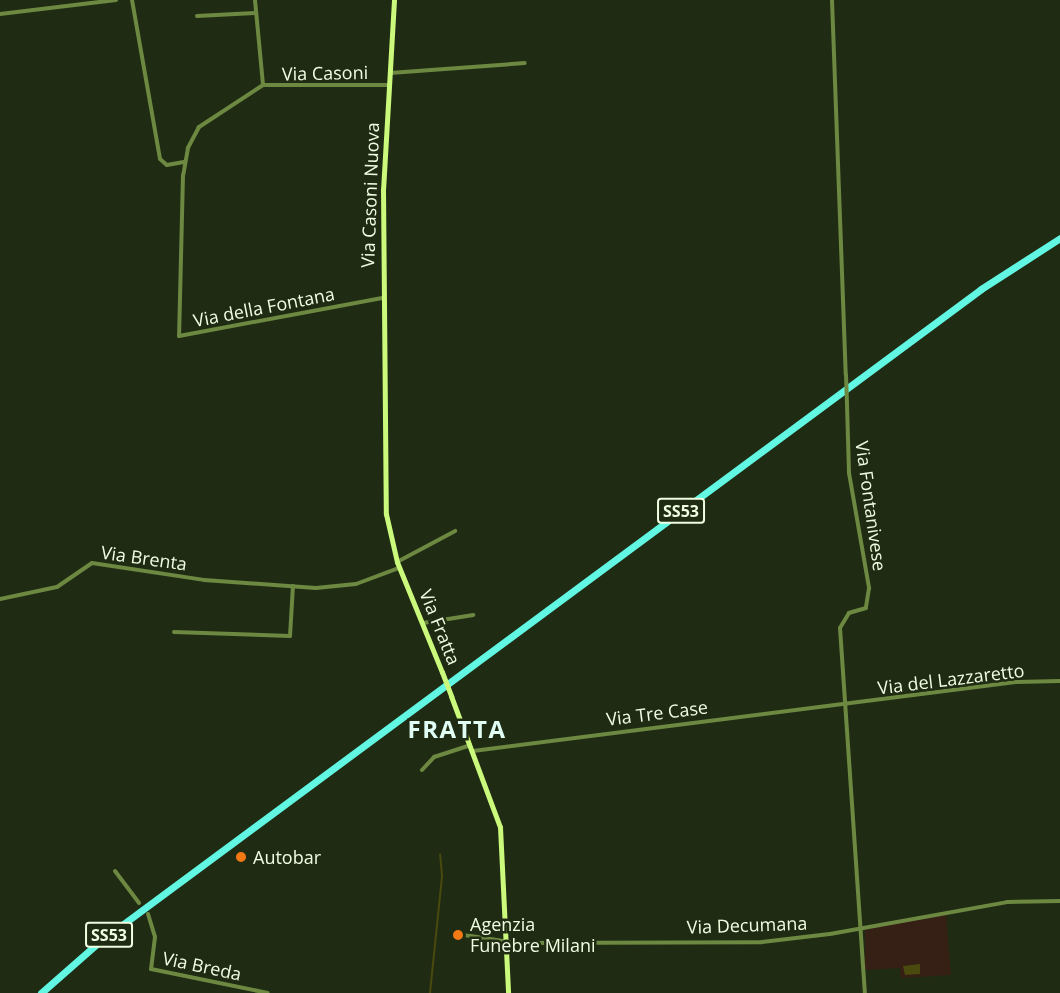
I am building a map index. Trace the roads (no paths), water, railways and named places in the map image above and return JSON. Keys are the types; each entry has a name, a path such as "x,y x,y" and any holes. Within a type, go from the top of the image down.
{"highway":[{"name":"SS53","path":"44,990 99,942 973,295 1060,238"}],"main road":[{"name":"Via Casoni Nuova","path":"383,318 384,151 394,0"},
{"name":"Via Fratta","path":"383,318 386,514 398,565 472,748 500,827 508,993"}],"street":[{"path":"0,14 116,0"},
{"path":"132,0 160,159 167,165 184,162"},
{"name":"Via Casoni","path":"255,0 263,85 389,85"},
{"name":"Via Fontanivese","path":"832,0 849,473 869,601 866,608 842,619 845,705 865,993"},
{"path":"197,16 255,13"},
{"path":"390,73 525,63"},
{"name":"Via della Fontana","path":"263,85 199,127 184,162 179,336 383,298"},
{"name":"Via Brenta","path":"0,599 57,587 92,563 204,580 293,586 356,584 398,565 455,531"},
{"path":"174,632 290,636 293,586"},
{"path":"423,623 473,615"},
{"name":"Via del Lazzaretto","path":"845,705 1016,682 1060,681"},
{"name":"Via Tre Case","path":"422,770 434,757 472,748 845,705"},
{"path":"115,871 140,903"},
{"name":"Via Decumana","path":"464,935 504,942 762,942 1007,902 1060,901"},
{"name":"Via Breda","path":"148,914 154,937 151,969 268,993"}],"waterway":[{"path":"430,993 442,876 440,855"}],"place":[{"name":"Autobar","path":"241,857"},
{"name":"Agenzia Funebre Milani","path":"458,935"}],"district":[{"name":"FRATTA","path":"457,729"}]}
